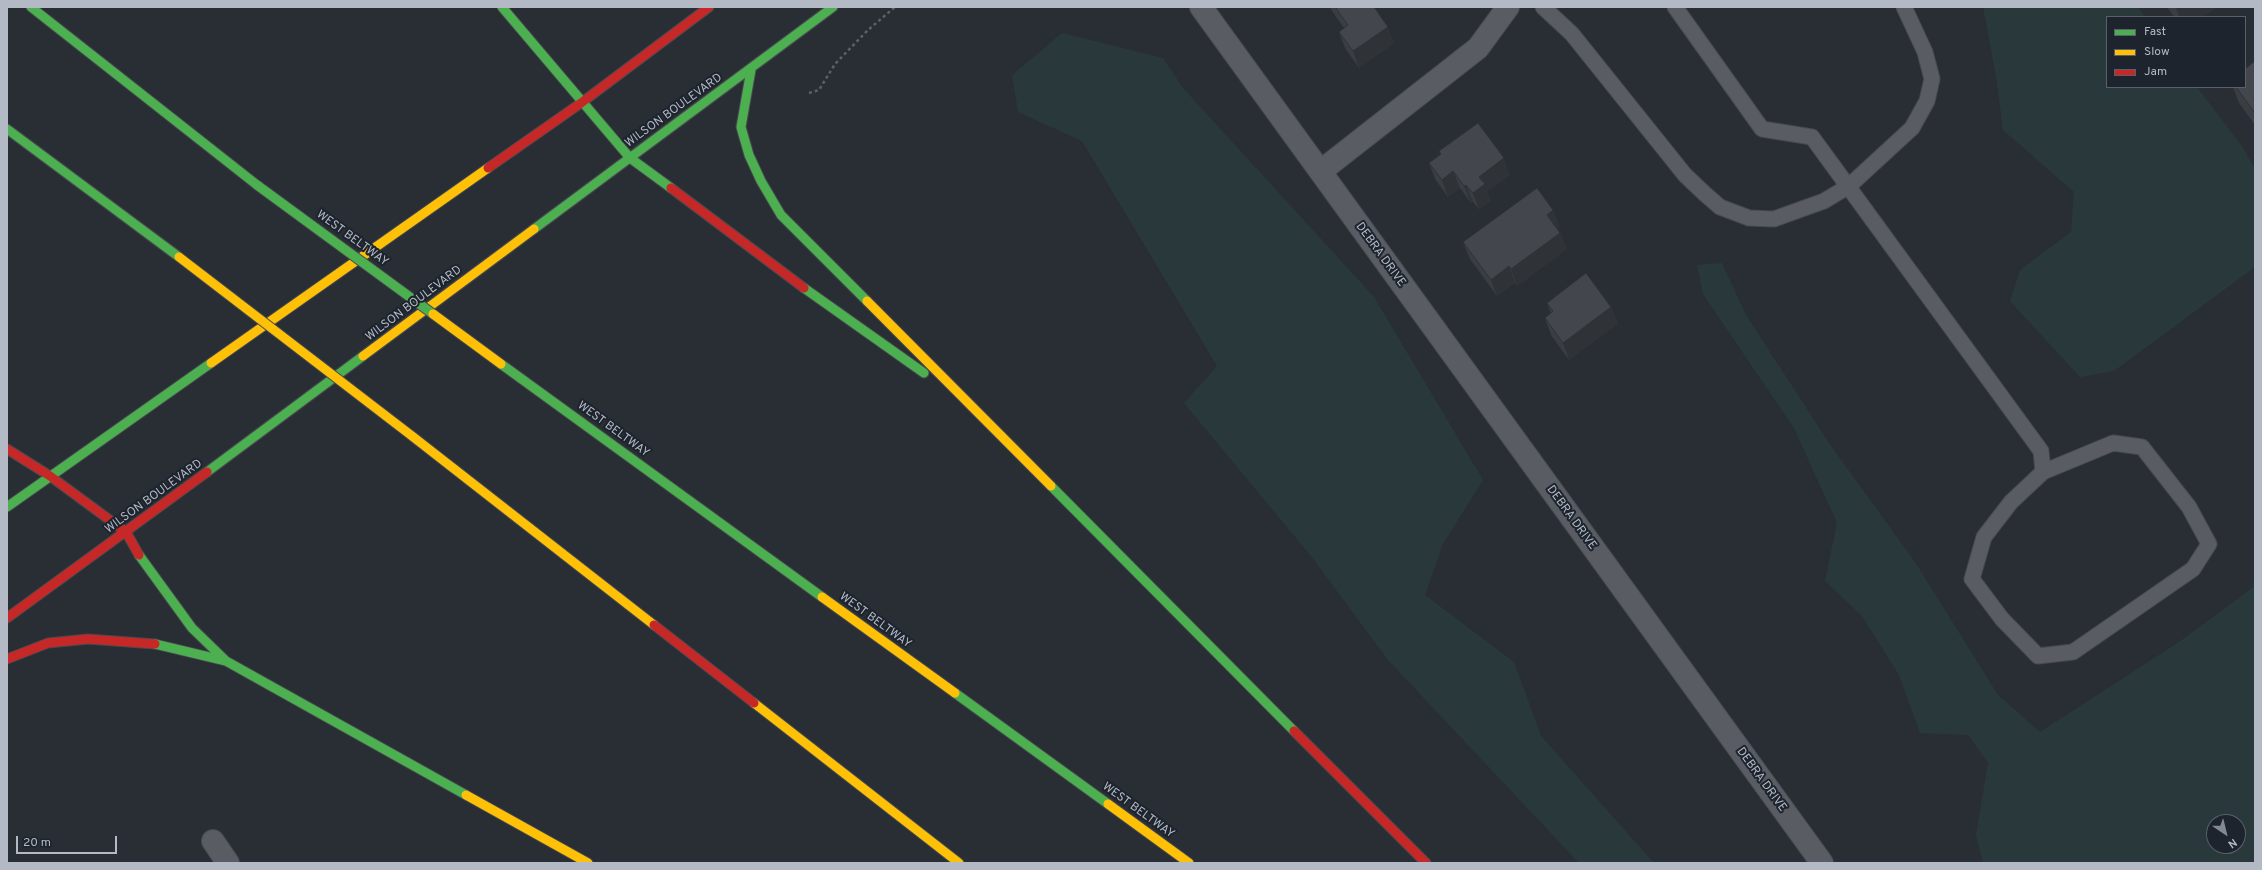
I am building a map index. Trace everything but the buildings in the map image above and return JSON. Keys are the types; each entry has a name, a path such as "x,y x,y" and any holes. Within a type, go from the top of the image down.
{"main road":[{"name":"WEST BELTWAY","path":"31,7 257,185 500,364 1189,863"},
{"path":"502,7 550,62 581,103 630,158 834,311 967,402"},
{"path":"7,507 581,103 709,7"},
{"name":"WILSON BOULEVARD","path":"7,618 126,532 751,70 833,7"},
{"path":"751,70 741,127 749,155 761,181 781,215 1426,863"},
{"path":"7,129 179,257 412,436 959,863"},
{"path":"7,449 50,476 126,532 143,562 192,628 226,661 588,863"},
{"path":"7,659 48,643 88,639 149,643 226,661"}],"street":[{"name":"DEBRA DRIVE","path":"1201,7 1822,863"},
{"path":"1321,171 1478,48 1508,7"},
{"path":"213,841 228,863"}],"lane":[{"path":"1543,7 1572,34 1685,175 1720,207 1749,218 1774,219 1824,201 1849,186 1912,128 1927,101 1932,79 1926,52 1904,7"},
{"path":"1675,7 1762,129 1812,137 2041,451 2043,472"},
{"path":"2113,443 2142,446 2189,507 2209,544 2193,569 2073,652 2038,656 2002,619 1972,578 1984,537 2011,502 2043,472 2113,443"}],"path":[{"path":"809,93 819,90 835,64 868,30 895,7"}],"shaded area":[{"path":"1983,7 2138,7 2144,16 2106,16 2106,88 2198,88 2244,149 2255,169 2255,267 2114,371 2080,377 2010,301 2020,270 2071,232 2074,192 2003,130 1996,76"},
{"path":"1062,33 1163,58 1183,88 1374,297 1483,480 1443,544 1425,595 1514,662 1541,736 1654,863 1579,863 1388,660 1311,556 1184,403 1217,366 1082,141 1018,112 1012,75"},
{"path":"1722,263 1746,315 1831,446 1915,562 1998,695 2040,732 2179,642 2255,586 2255,863 1983,863 1976,835 1988,763 1968,735 1920,733 1899,675 1862,616 1825,581 1837,523 1794,428 1703,294 1697,265"}],"traffic: fast":[{"path":"31,7 257,185"},
{"path":"502,7 630,158 671,188"},
{"path":"534,229 833,7"},
{"path":"751,70 741,127 749,155 761,181 781,215 867,301"},
{"path":"7,129 179,257"},
{"path":"257,185 433,314"},
{"path":"804,288 924,373"},
{"path":"207,472 363,356"},
{"path":"7,507 211,363"},
{"path":"501,364 822,597"},
{"path":"1051,486 1294,731"},
{"path":"139,555 192,628 226,661 466,795"},
{"path":"155,644 226,661"},
{"path":"955,693 1108,804"}],"traffic: slow":[{"path":"211,363 488,168"},
{"path":"363,356 534,229"},
{"path":"179,257 412,436"},
{"path":"867,301 1051,486"},
{"path":"433,314 501,364"},
{"path":"412,436 654,625"},
{"path":"822,597 955,693"},
{"path":"754,703 959,863"},
{"path":"466,795 588,863"},
{"path":"1108,804 1189,863"}],"traffic: jam":[{"path":"488,168 581,103 709,7"},
{"path":"671,188 804,288"},
{"path":"7,449 50,476 126,532 139,555"},
{"path":"7,618 207,472"},
{"path":"654,625 754,703"},
{"path":"7,659 48,643 88,639 155,644"},
{"path":"1294,731 1426,863"}]}
